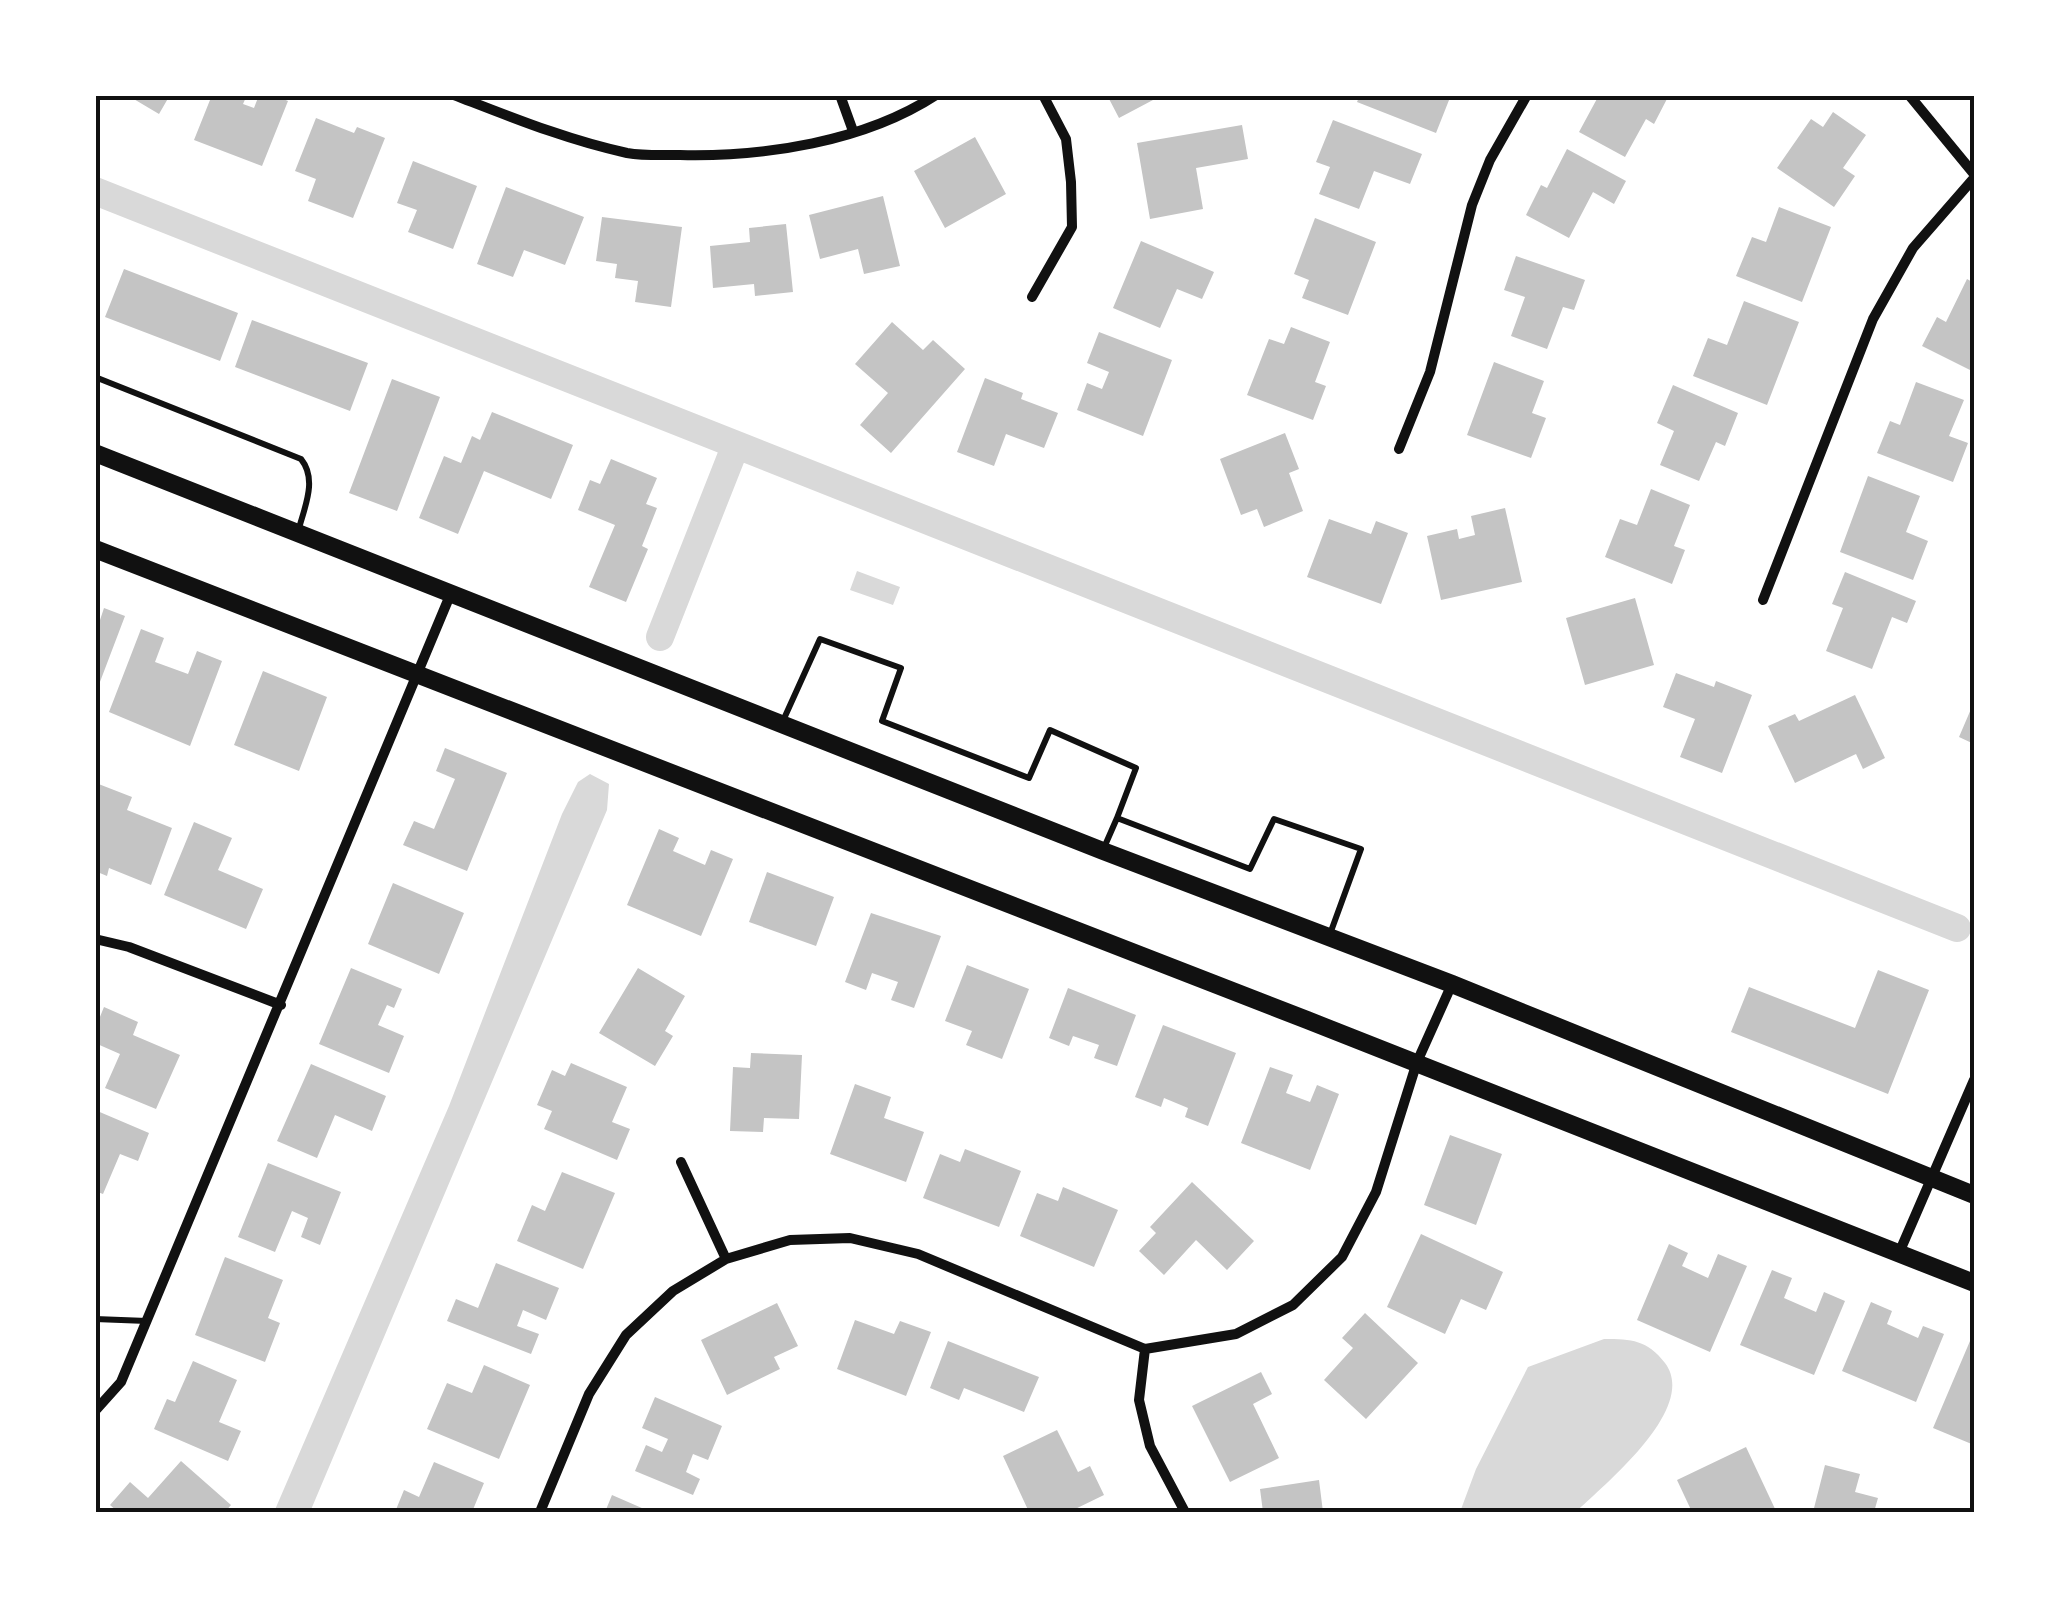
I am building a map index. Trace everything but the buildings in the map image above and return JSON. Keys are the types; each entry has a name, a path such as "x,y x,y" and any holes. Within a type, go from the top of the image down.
{"main road":[{"path":"95,453 1103,851 1452,984 1974,1194"},
{"path":"95,549 1974,1282"}],"street":[{"path":"454,95 554,134 632,154 720,156 782,151 853,131 920,106 936,95"},
{"path":"840,95 853,131"},
{"path":"1032,298 1072,227 1066,139 1043,95"},
{"path":"1399,449 1430,372 1472,205 1490,160 1527,95"},
{"path":"1763,600 1874,319 1913,248 1974,176 1908,95"},
{"path":"95,1411 121,1382 451,593"},
{"path":"95,940 129,947 281,1004"},
{"path":"540,1512 589,1394 626,1335 673,1291 726,1259 790,1240 850,1238 918,1254 1144,1350 1236,1334 1293,1304 1342,1257 1376,1192 1417,1062 1452,984"},
{"path":"1898,1253 1974,1080"},
{"path":"680,1162 726,1259"},
{"path":"1144,1350 1139,1400 1150,1446 1185,1512"}],"lane":[{"path":"95,377 301,458 309,469 309,490 298,533"},
{"path":"781,724 820,639 901,668 882,720 1030,778 1050,730 1136,768 1103,851"},
{"path":"1117,818 1250,869 1274,819 1361,849 1329,937"},
{"path":"95,1319 147,1321"}],"shaded area":[{"path":"857,571 900,587 893,605 850,590"},
{"path":"590,774 609,784 607,810 310,1512 274,1512 449,1106 562,814 578,782"},
{"path":"1604,1339 1645,1345 1665,1363 1672,1381 1670,1401 1644,1444 1576,1512 1460,1512 1476,1469 1528,1367"}],"waterway":[{"path":"95,191 1957,928"},
{"path":"660,637 735,447"}]}
